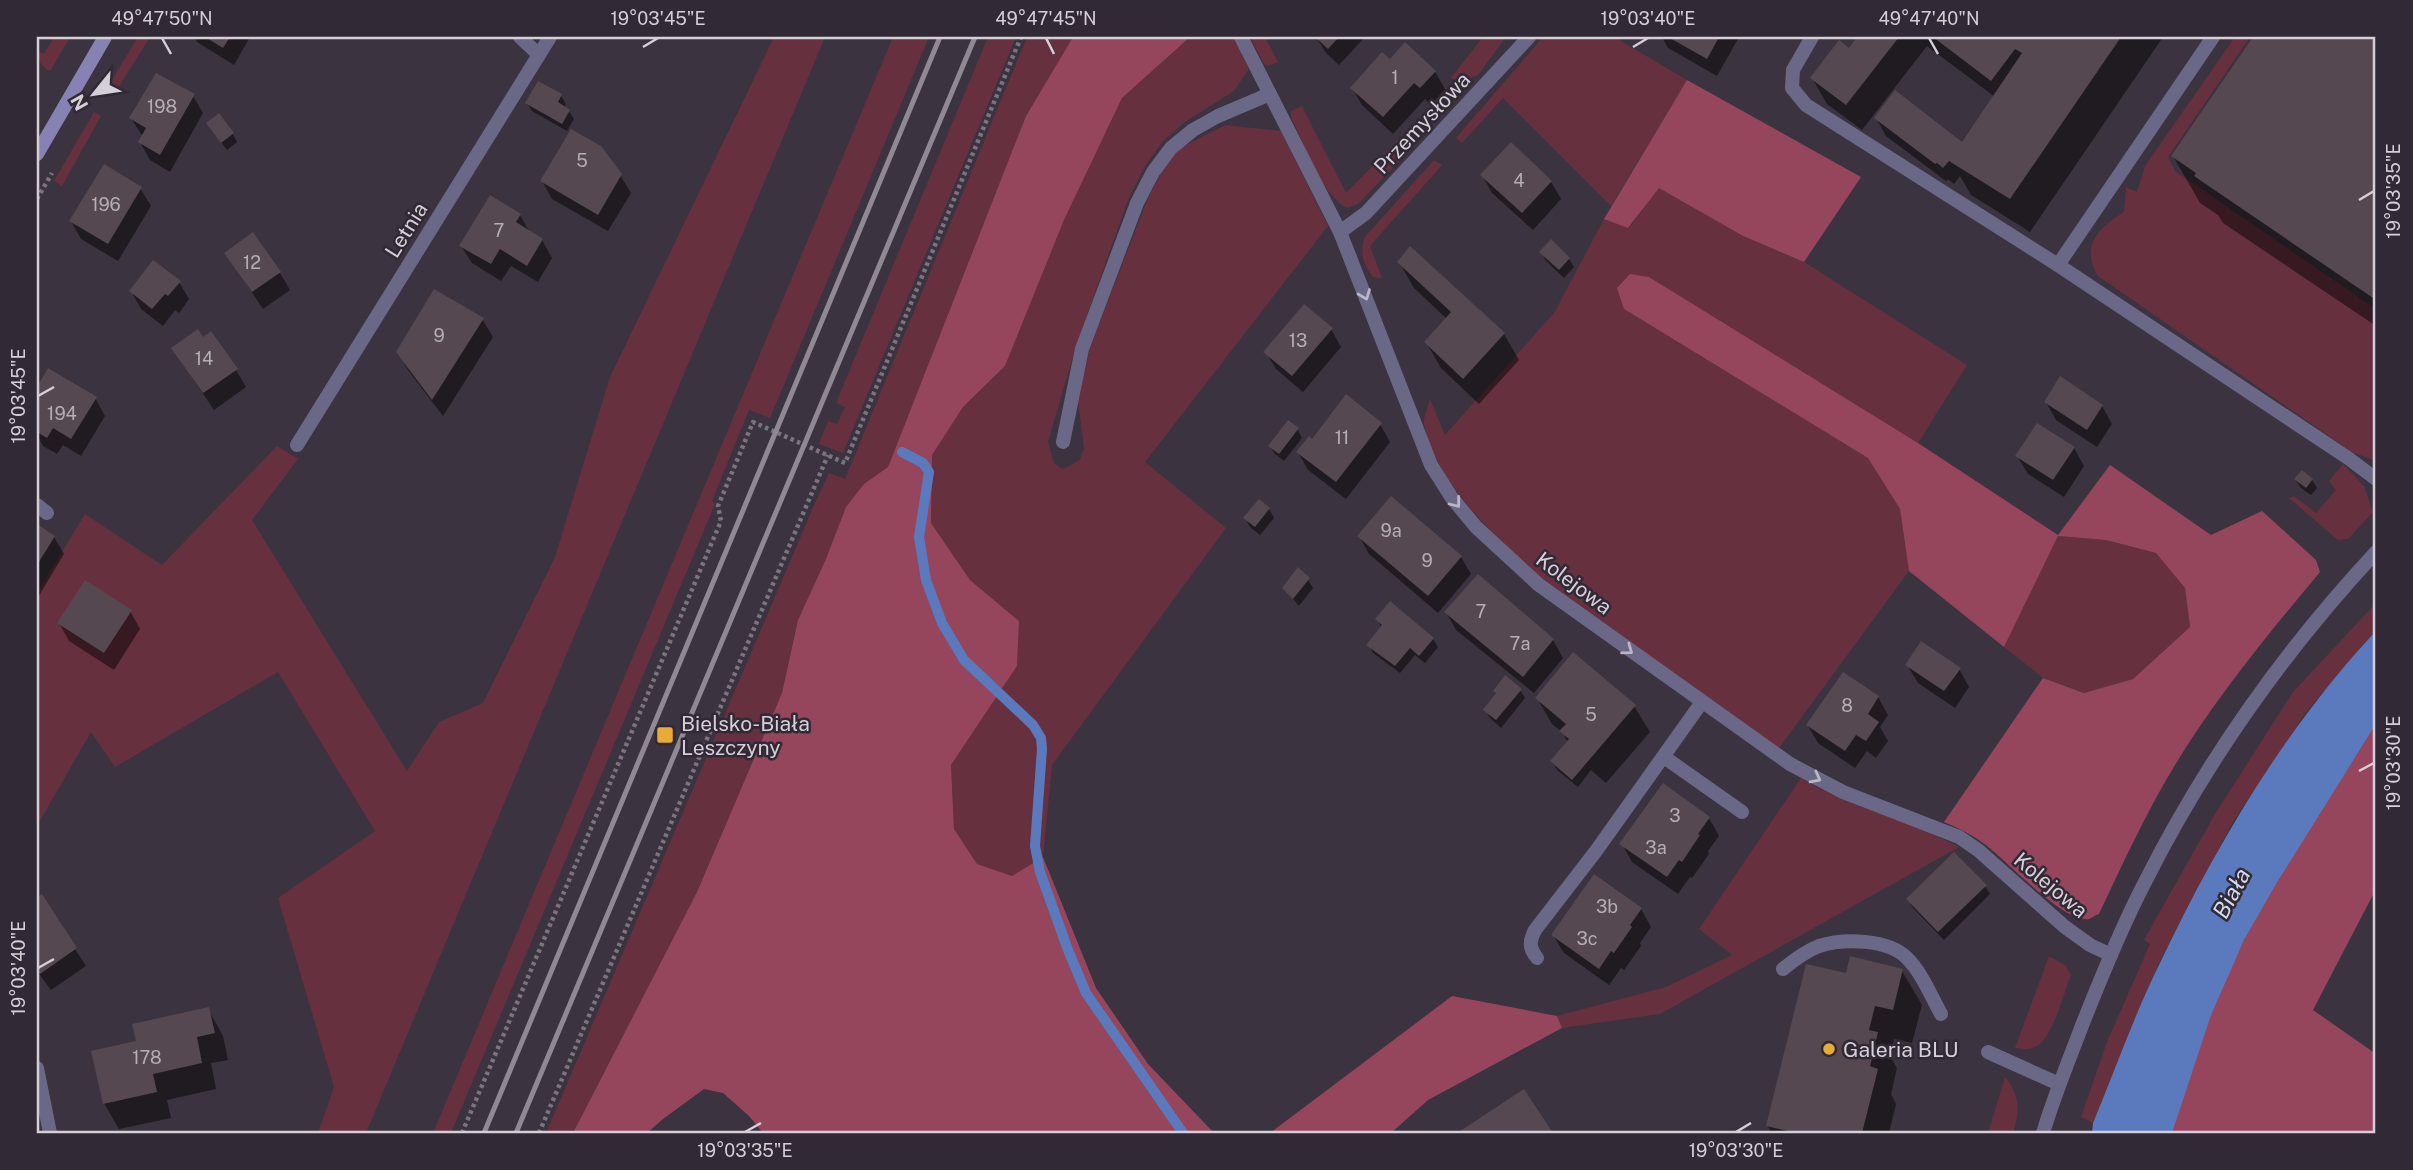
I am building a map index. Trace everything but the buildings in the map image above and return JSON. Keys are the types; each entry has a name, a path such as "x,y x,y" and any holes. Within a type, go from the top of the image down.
{"main road":[{"path":"37,154 105,37"}],"street":[{"path":"520,37 539,55"},
{"name":"Letnia","path":"297,445 550,37"},
{"name":"Kolejowa","path":"1241,37 1340,232 1431,465 1451,498 1476,527 1539,585 1790,764 1843,792 1959,836 2065,926 2110,955"},
{"name":"Przemysłowa","path":"1340,232 1366,213 1415,163 1529,37"},
{"path":"1812,37 1793,70 1792,88 1805,105 2058,265 2348,457 2376,479"},
{"path":"2058,265 2213,37"},
{"path":"1063,442 1082,349 1137,203 1153,172 1171,148 1194,130 1218,116 1270,94"},
{"path":"2043,1133 2059,1084 2110,955 2145,881 2237,727 2317,620 2376,552"},
{"path":"1537,958 1531,950 1530,941 1535,930 1702,702"},
{"path":"1664,757 1742,812"},
{"path":"1783,969 1801,955 1838,942 1883,946 1906,957 1941,1014"},
{"path":"1988,1052 2059,1084"},
{"path":"37,1068 50,1133"}],"path":[{"path":"462,1133 721,521 718,508 753,422 845,463 1021,37"},
{"path":"539,1133 828,455"}],"shaded area":[{"path":"54,37 70,37 51,70 47,70 37,59 37,50 44,54"},
{"path":"138,37 150,37 115,93 107,88"},
{"path":"774,37 825,37 366,1133 318,1133 334,1087 278,898 375,831 278,672 115,767 91,732 37,826 37,593 85,514 162,565 277,446 298,459 252,520 407,771 439,722 483,703 555,557 610,377"},
{"path":"893,37 929,37 770,418 749,410 712,501 715,504 451,1133 433,1133"},
{"path":"988,37 1016,37 843,453 819,444 828,421 837,424 845,407 836,403"},
{"path":"1027,37 1073,37 1026,116 888,467 864,484 846,508 798,620 782,693 697,892 573,1133 546,1133 815,503 829,473 845,479"},
{"path":"1073,37 1190,37 1122,98 1064,220 1005,366 963,407 932,455 931,523 970,580 1019,621 1017,666 951,765 954,829 977,864 1012,876 1043,857 1096,988 1148,1064 1214,1133 763,1133 749,1116 723,1093 704,1089 647,1133 573,1133 697,892 782,693 798,620 846,507 864,484 888,467 1026,116"},
{"path":"1190,37 1234,37 1249,69 1234,91 1185,122 1163,141 1145,166 1128,200 1076,346 1048,442 1054,463 1062,469 1080,459 1084,448 1078,402 1090,348 1146,203 1162,170 1180,148 1225,125 1281,131 1328,226 1145,462 1226,528 1052,765 1043,857 1012,876 977,864 954,829 951,765 1017,666 1019,621 970,580 931,523 932,455 963,407 1005,366 1064,220 1122,98"},
{"path":"1250,37 1265,37 1278,62 1268,66 1264,64"},
{"path":"1483,37 1506,37 1478,75 1460,82 1451,78"},
{"path":"1543,37 1614,37 1687,80 1611,206 1503,98 1462,143 1456,138"},
{"path":"2235,37 2250,37 2168,157 2175,171 2376,309 2376,461 2352,452 2098,276 2093,265 2091,247 2100,231 2124,212 2126,187 2137,192 2145,166"},
{"path":"1687,80 1861,177 1804,262 1743,236 1659,188 1628,228 1604,219"},
{"path":"1302,106 1346,193 1398,140 1405,155 1358,204 1347,208 1338,202 1322,181 1291,117 1291,111"},
{"path":"94,112 101,116 62,186 54,181"},
{"path":"1434,160 1442,165 1370,246 1382,278 1373,277 1363,259 1364,238"},
{"path":"1659,187 1743,236 1804,262 1967,365 1918,443 1649,277 1624,309 1868,458 1900,509 1909,571 1779,748 1543,580 1526,565 1490,530 1456,490 1431,447 1424,425 1430,399 1445,435 1554,313 1604,219 1629,228"},
{"path":"1630,274 1649,277 1918,443 2058,535 2110,465 2211,535 2262,511 2316,560 2320,572 2226,690 2175,765 2099,914 2089,919 2078,918 2065,911 1983,843 1944,822 2043,678 2084,693 2133,679 2190,627 2185,588 2156,553 2106,540 2058,536 2004,647 1909,571 1900,509 1868,458 1624,309 1617,288"},
{"path":"2343,464 2364,486 2373,512 2348,539 2338,540 2289,498 2294,496 2316,513 2336,490 2329,481"},
{"path":"2058,536 2106,540 2156,553 2185,588 2190,627 2133,679 2084,693 2043,678 2004,647"},
{"path":"2376,603 2376,631 2307,711 2233,822 2158,966 2093,1123 2081,1117 2107,1042 2150,944 2144,940 2215,814 2293,692"},
{"path":"2376,724 2376,889 2313,1010 2376,1054 2376,1133 2172,1133 2203,1034 2233,961 2276,883"},
{"path":"1801,778 1839,798 1959,847 1660,1014 1562,1028 1557,1016 1666,987 1732,955 1699,929"},
{"path":"2049,956 2066,966 2071,975 2057,1014 2048,1034 2037,1046 2029,1049 2015,1048"},
{"path":"1452,996 1557,1016 1562,1028 1428,1100 1391,1133 1270,1133"},
{"path":"2005,1077 2014,1090 2017,1104 2013,1133 1988,1133"}],"water":[{"name":"Biała","path":"2376,631 2376,724 2244,940 2211,1015 2172,1133 2092,1133 2093,1123 2133,1023 2204,876 2282,748 2343,668"}],"waterway":[{"path":"902,452 923,463 929,472 919,537 926,580 942,623 964,660 1033,725 1041,738 1035,846 1040,872 1068,950 1086,993 1183,1133"}],"railway":[{"path":"484,1133 940,37"},
{"path":"516,1133 975,37"}],"place":[{"name":"Bielsko-Biała Leszczyny","path":"665,735"},
{"name":"Galeria BLU","path":"1829,1049"}]}
